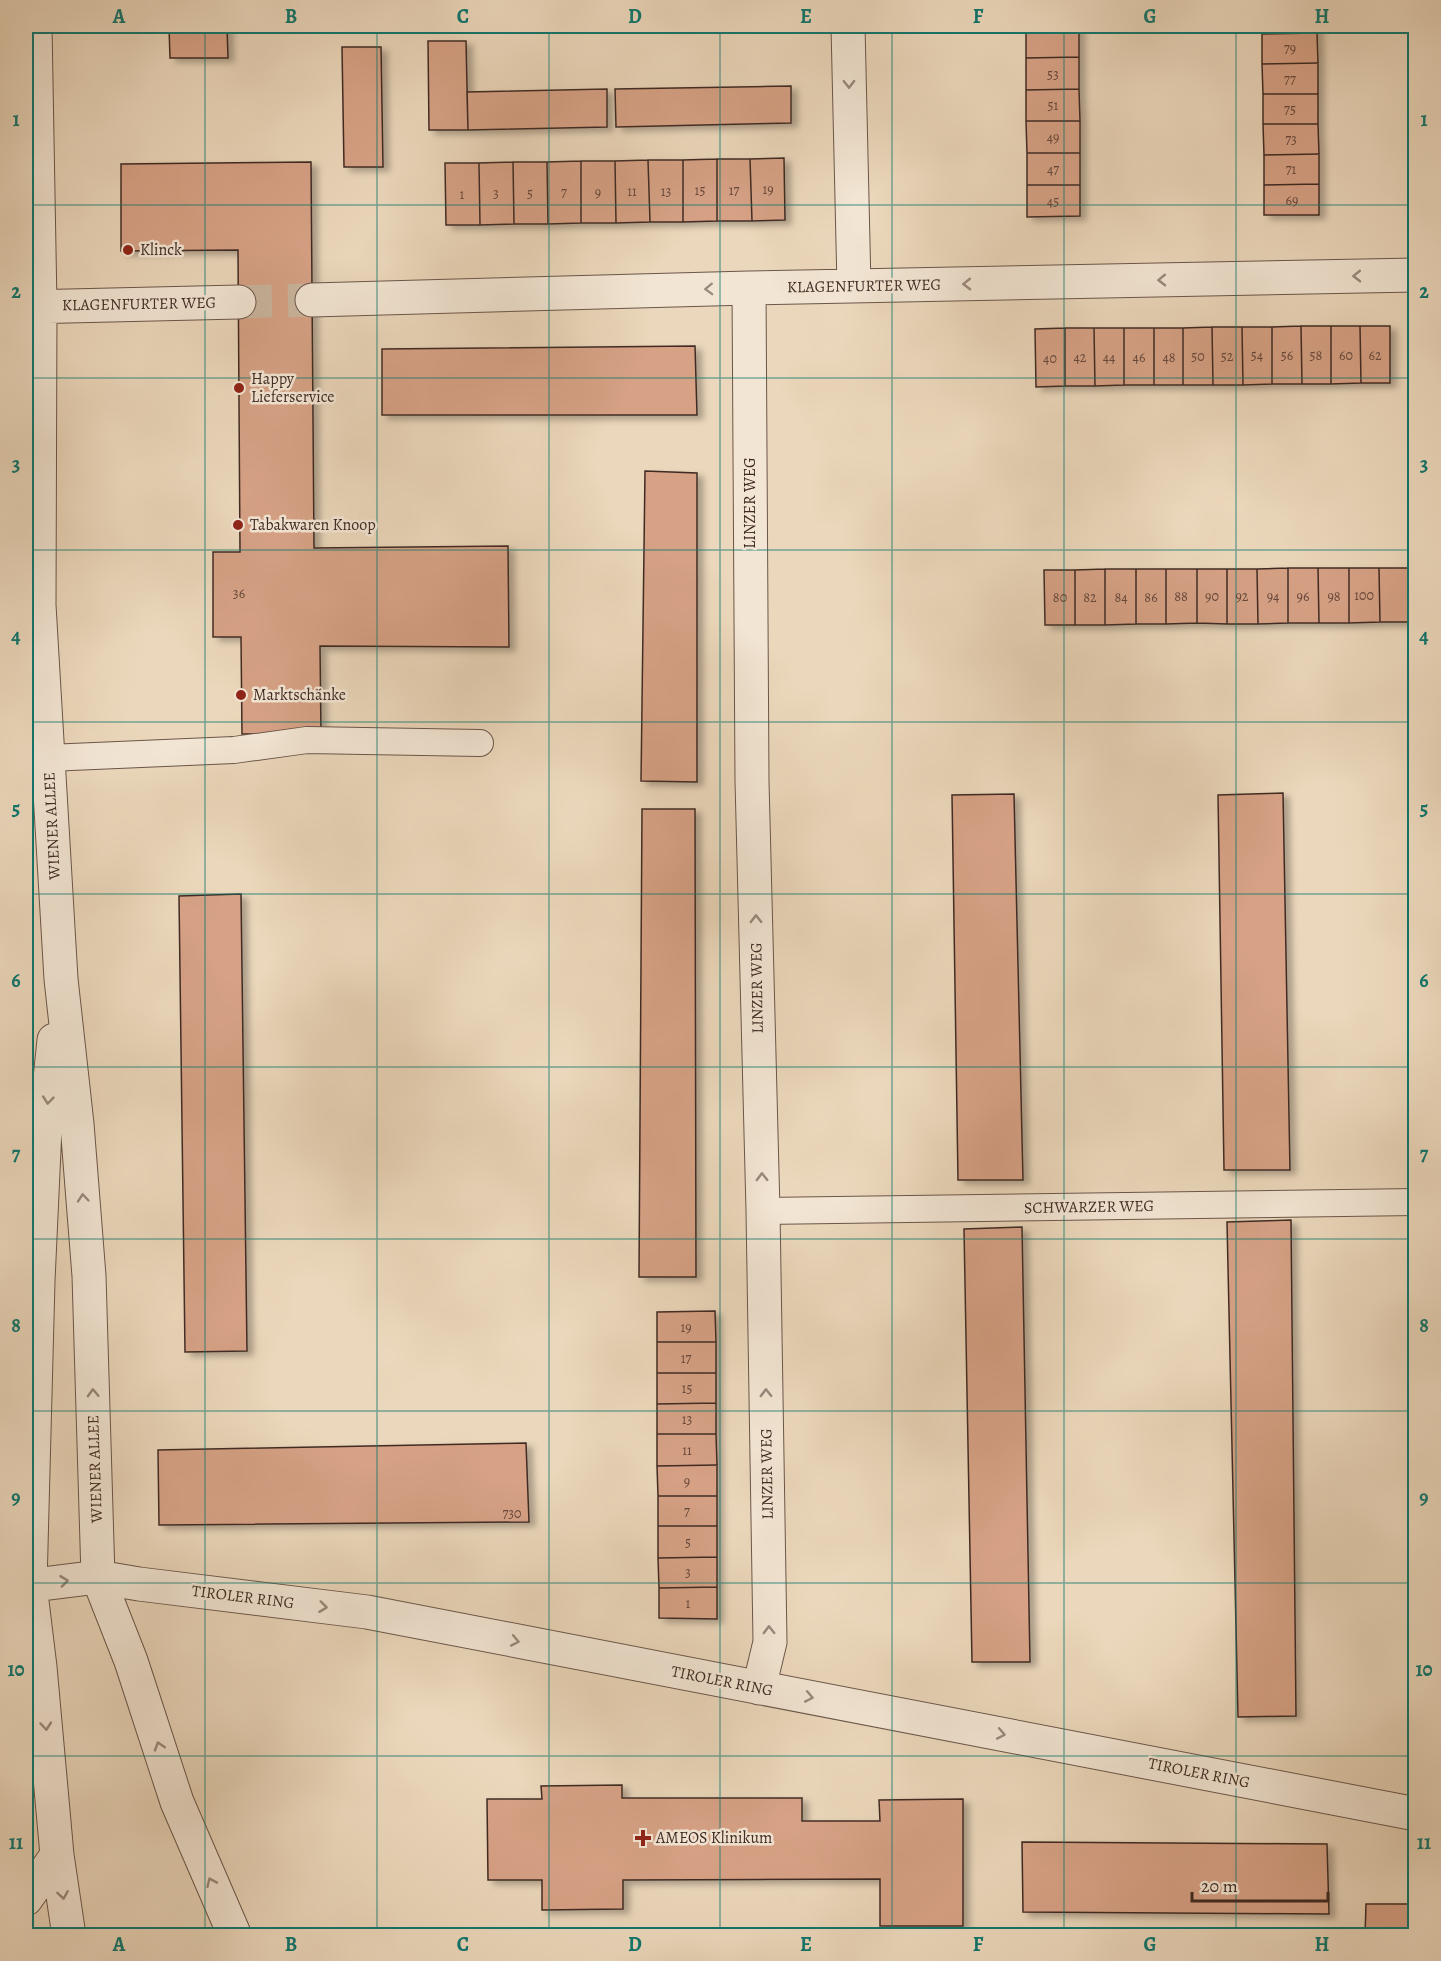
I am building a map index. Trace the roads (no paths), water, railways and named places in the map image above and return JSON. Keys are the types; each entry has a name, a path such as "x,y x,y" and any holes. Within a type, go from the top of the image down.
{"street":[{"name":"WIENER ALLEE","path":"35,26 32,606 48,758 61,979 77,1124 89,1276 98,1577 131,1661 177,1802 235,1935"},
{"path":"848,26 855,286"},
{"name":"KLAGENFURTER WEG","path":"312,300 749,288 1416,275"},
{"name":"LINZER WEG","path":"749,288 753,792 770,1642 759,1688"},
{"name":"KLAGENFURTER WEG","path":"33,307 239,302"},
{"name":"WIENER ALLEE","path":"61,979 45,1128 28,1586 40,1668 57,1855 69,1935"},
{"name":"TIROLER RING","path":"28,1586 98,1577 367,1612 1416,1814"},
{"path":"26,1899 57,1855"}],"lane":[{"path":"48,758 234,750 307,740 480,743"},
{"name":"SCHWARZER WEG","path":"763,1211 1416,1203"}],"tunnel":[{"path":"239,302 312,300"}],"place":[{"name":"Klinck","path":"128,250"},
{"name":"Happy Lieferservice","path":"239,388"},
{"name":"Tabakwaren Knoop","path":"238,525"},
{"name":"Marktschänke","path":"241,695"},
{"name":"AMEOS Klinikum","path":"643,1838"}]}
